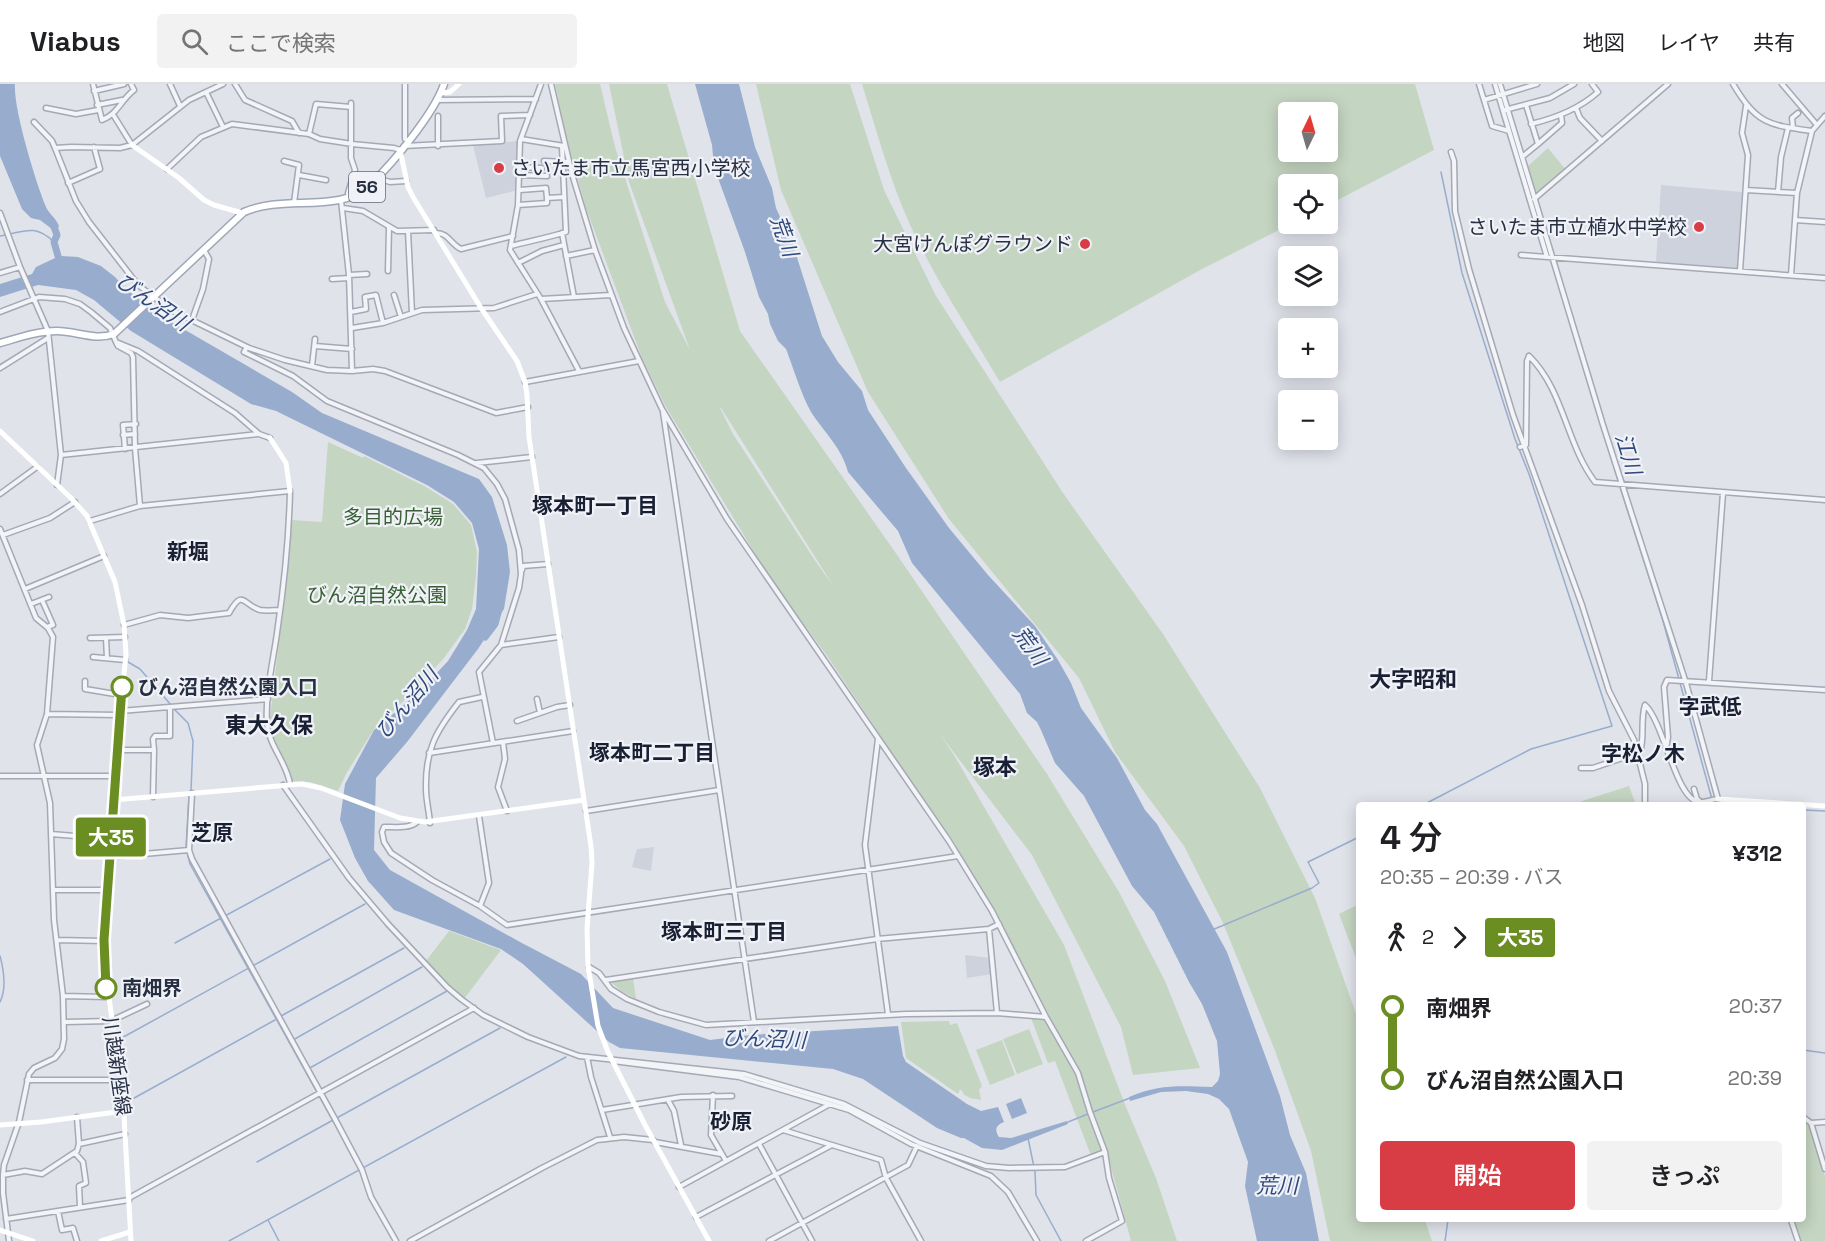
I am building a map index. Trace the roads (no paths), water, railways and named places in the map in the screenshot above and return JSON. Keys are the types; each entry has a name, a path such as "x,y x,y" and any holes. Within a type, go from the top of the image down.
{"main road":[{"name":"56","path":"115,333 242,213 264,206 341,200 364,190 404,146 437,100 444,84"},
{"path":"0,343 65,331 97,337 115,333"}],"street":[{"path":"93,84 102,120 113,116 123,100 134,90 131,84"},
{"path":"94,91 124,84"},
{"path":"170,84 180,106"},
{"path":"55,148 120,148 132,145 180,106 223,84"},
{"path":"235,84 245,100 292,121 299,133"},
{"path":"405,84 406,181 413,197 481,308 517,361 525,382 529,407 529,437 592,857 588,913 588,970 595,1015 604,1045 709,1241"},
{"path":"441,93 450,92 459,84"},
{"path":"541,84 520,139 520,190 511,246 513,256 541,299 579,371"},
{"path":"551,84 563,147 595,250 639,361 662,409 709,490 749,552 958,856 999,924 1046,1017 1078,1073 1105,1152 1110,1181 1122,1221 1086,1241"},
{"path":"1479,84 1492,126 1509,131"},
{"path":"1495,84 1506,110 1681,680 1715,799"},
{"path":"1500,84 1501,95"},
{"path":"1484,100 1520,87 1537,84"},
{"path":"1559,84 1563,91"},
{"path":"1506,110 1563,91 1574,84"},
{"path":"1531,124 1576,108 1598,92 1592,84"},
{"path":"1534,199 1668,84"},
{"path":"1733,84 1746,106 1768,123 1812,131"},
{"path":"1782,84 1817,125"},
{"path":"206,92 223,127"},
{"path":"437,100 536,99"},
{"path":"46,108 76,114 123,100"},
{"path":"309,134 316,104 351,105 351,158 355,173 348,193 349,198"},
{"path":"1526,105 1538,144"},
{"path":"1740,271 1748,155 1742,133 1746,106"},
{"path":"1576,108 1580,118 1602,141"},
{"path":"1506,110 1509,131 1534,199 1550,257"},
{"path":"1778,192 1781,157 1792,118 1798,113"},
{"path":"167,169 201,137 232,124 309,134 320,139 352,144 394,148 502,141 501,117 530,115"},
{"path":"1520,158 1562,123 1561,115"},
{"path":"113,116 132,145 167,169 204,200 242,213"},
{"path":"438,116 438,146"},
{"path":"1791,275 1797,193 1812,131 1825,116"},
{"path":"34,122 52,141 76,201 89,222 138,285 153,299 173,311 247,347 285,360 327,370 385,371 496,413 529,407"},
{"path":"520,139 563,147"},
{"path":"68,183 100,169 94,147"},
{"path":"511,246 535,242 566,232 563,147"},
{"path":"1451,152 1454,161 1455,211 1467,262 1504,387 1522,446 1535,472 1582,605 1609,691 1632,734 1645,784 1645,802"},
{"path":"284,161 299,164 294,203"},
{"path":"544,161 569,162"},
{"path":"520,167 542,168"},
{"path":"299,175 326,180"},
{"path":"520,175 547,176"},
{"path":"376,178 390,182 406,181"},
{"path":"518,205 547,203 546,188 520,190"},
{"path":"1746,190 1797,193"},
{"path":"547,198 564,196"},
{"path":"341,200 349,277 352,371"},
{"path":"343,208 363,211 397,231 444,234 456,247 461,249 513,236"},
{"path":"0,213 48,335 61,455 57,486"},
{"path":"1795,220 1825,222"},
{"path":"388,271 389,227"},
{"path":"408,231 412,314"},
{"path":"562,233 574,297"},
{"path":"518,263 542,251 564,245"},
{"path":"192,320 209,259 204,250"},
{"path":"566,256 595,250"},
{"path":"1521,255 1825,278"},
{"path":"0,273 21,268"},
{"path":"332,279 367,274"},
{"path":"352,328 383,323 422,310 494,308 537,294"},
{"path":"351,312 366,309 365,297 376,295 383,323"},
{"path":"394,295 401,317"},
{"path":"541,299 612,295"},
{"path":"0,312 33,297 55,297 80,304 115,333 118,346 133,355 135,448 140,506"},
{"path":"0,368 48,335"},
{"path":"312,366 315,339"},
{"path":"116,342 138,351 235,413 259,434 270,438 286,463 290,491 280,610 267,720 270,736 290,784"},
{"path":"315,346 352,349"},
{"path":"247,347 244,352 293,376 327,401 476,464 490,475 505,499 519,550 521,574"},
{"path":"1522,446 1526,445 1527,361 1529,356 1548,381 1581,460 1592,479 1600,484 1825,500"},
{"path":"525,382 639,361"},
{"path":"662,409 754,1022"},
{"path":"125,449 123,425 136,424"},
{"path":"123,435 135,434"},
{"path":"61,455 259,434"},
{"name":"川越新座線","path":"1,435 75,501 90,521 118,592 124,626 125,660 119,713 104,962 107,997 121,1080 131,1241"},
{"path":"476,464 532,457"},
{"path":"0,494 37,467"},
{"path":"90,521 140,506 290,491"},
{"path":"1709,681 1724,493"},
{"path":"3,535 50,518 75,501"},
{"path":"0,529 36,618 51,631 52,637 47,714 37,746 50,803 57,940 65,1022 64,1044 59,1054 34,1068 27,1080 18,1125 4,1165 3,1193 9,1241"},
{"path":"25,589 105,556"},
{"path":"493,743 482,697 479,672 501,645 512,615 523,566 548,564"},
{"path":"31,604 49,597"},
{"path":"42,600 52,625 47,627"},
{"path":"124,626 160,615 188,618 229,614 232,607 241,600 259,610 280,610"},
{"path":"90,638 125,637"},
{"path":"501,645 559,637"},
{"path":"106,638 107,658"},
{"path":"93,657 125,660"},
{"path":"1666,744 1668,737 1664,683 1667,680 1825,690"},
{"path":"85,681 84,689 121,695"},
{"path":"430,823 426,790 429,753 443,723 459,702 482,697"},
{"path":"47,714 119,713 268,699"},
{"path":"537,699 540,713"},
{"path":"517,721 557,707 570,705"},
{"path":"1581,768 1593,768 1638,754 1642,745 1642,713 1645,705 1651,710 1666,744 1670,763 1688,795 1694,801 1715,799 1762,802"},
{"path":"153,797 153,739 155,736 170,736 170,707"},
{"path":"429,753 574,731"},
{"path":"879,738 865,845 888,1014"},
{"path":"503,742 505,759 498,787 507,811"},
{"path":"117,750 154,750"},
{"path":"0,776 115,776"},
{"path":"282,784 349,878 381,916 447,987 474,1008 533,1039 577,1055 739,1077 855,1113 916,1146 994,1178 1010,1194 1037,1241"},
{"path":"113,800 282,784 311,785 379,811 417,822 430,823 584,800"},
{"path":"1694,789 1697,799 1701,802"},
{"path":"586,811 719,790"},
{"path":"192,793 189,850 192,859 321,1093 362,1170 371,1197 396,1241"},
{"path":"1806,805 1825,806"},
{"path":"479,816 489,883 480,906"},
{"path":"417,822 414,825 384,827 383,837 388,850 432,880 480,906 507,925 958,856"},
{"path":"51,834 111,839"},
{"path":"109,858 189,850"},
{"path":"54,890 107,890"},
{"path":"606,980 877,939 988,929 999,924"},
{"path":"988,929 997,1013"},
{"path":"57,940 104,940"},
{"path":"588,970 597,971 611,989 646,1008 706,1025 888,1014 997,1013 1046,1017"},
{"path":"63,996 107,997"},
{"path":"65,1022 111,1021 147,1004"},
{"path":"6,1219 129,1199 474,1008"},
{"path":"587,1057 610,1137"},
{"path":"612,1060 739,1073 836,1100 920,1143 986,1166 1065,1167 1105,1152"},
{"path":"27,1080 121,1080"},
{"path":"602,1110 713,1095 732,1096"},
{"path":"713,1095 711,1135 726,1161"},
{"path":"667,1100 674,1111 681,1145"},
{"path":"679,1187 831,1104"},
{"path":"0,1125 18,1125 124,1111"},
{"path":"3,1175 25,1171 42,1174 75,1153 79,1144 77,1117"},
{"path":"1806,1119 1811,1123 1825,1169"},
{"path":"1811,1123 1825,1122"},
{"path":"783,1130 881,1160 886,1178 921,1241"},
{"path":"79,1144 126,1134"},
{"path":"410,1241 597,1140 610,1137 654,1141 722,1154"},
{"path":"759,1144 812,1241"},
{"path":"696,1217 831,1145"},
{"path":"769,1241 908,1165 916,1146"},
{"path":"75,1153 83,1162 86,1183 80,1186 80,1207"},
{"path":"58,1210 62,1230 73,1228 77,1241"},
{"path":"1792,1222 1798,1241"},
{"path":"0,1230 33,1241"},
{"path":"101,1241 130,1232"}],"water":[{"path":"0,84 15,84 15,95 26,146 46,207 59,226 56,232 40,220 31,218 22,209 0,156"},
{"name":"荒川","path":"695,84 739,84 755,147 772,188 776,208 793,245 822,336 838,362 862,391 868,410 949,528 1035,626 1058,660 1081,708 1117,758 1145,810 1157,824 1227,952 1280,1096 1290,1135 1306,1173 1319,1241 1257,1241 1245,1186 1248,1162 1229,1109 1219,1099 1208,1094 1186,1091 1161,1092 1130,1101 1129,1097 1150,1090 1179,1086 1212,1087 1218,1081 1220,1074 1217,1041 1202,1004 1154,912 1132,886 1084,796 1055,763 1037,722 1027,713 1020,694 912,563 898,531 848,472 838,449 809,409 786,349 778,341 759,297 714,167 712,145"},
{"path":"56,248 61,256 78,257 101,266 161,316 292,392 322,413 479,479 492,497 507,545 510,572 504,609 478,649 407,742 376,778 374,850 390,870 581,974 613,1008 710,1040 751,1035 898,1026 906,1062 981,1111 998,1107 1004,1122 997,1128 999,1137 1011,1138 1067,1121 1068,1124 1002,1150 982,1148 964,1138 937,1128 863,1079 833,1069 620,1048 609,1042 523,964 501,949 394,910 368,881 355,858 340,820 345,784 374,730 418,693 448,661 467,630 476,609 479,549 472,523 454,502 427,485 276,411 251,404 131,331 94,300 76,290 38,285 0,297 0,284 32,274 36,267 55,258"},
{"path":"1021,1098 1027,1113 1012,1119 1006,1104"}],"waterway":[{"name":"江川","path":"1498,84 1500,93"},
{"name":"江川","path":"1502,97 1663,621 1713,802"},
{"path":"1429,802 1531,749 1612,726 1529,474 1515,439 1462,273 1441,172"},
{"name":"びん沼川","path":"53,224 57,235 54,242 58,256"},
{"path":"0,236 28,230 40,232 54,242"},
{"name":"びん沼川","path":"485,637 495,624 498,613"},
{"path":"128,662 140,669 171,705"},
{"path":"174,709 188,723 193,741 191,791"},
{"path":"189,795 186,848 190,864 358,1166"},
{"name":"江川","path":"1806,810 1825,811"},
{"path":"1212,930 1312,888 1319,883 1308,862 1356,838"},
{"path":"175,943 330,859"},
{"path":"118,1040 365,904"},
{"path":"281,1016 404,948"},
{"path":"0,956 4,973 0,1002"},
{"path":"293,1040 422,967"},
{"path":"308,1069 447,991"},
{"path":"127,1102 275,1020"},
{"path":"257,1162 500,1028"},
{"path":"1806,1050 1825,1053"},
{"path":"229,1241 566,1057"},
{"path":"1093,1112 1130,1098"},
{"path":"1068,1122 1088,1114"},
{"path":"1028,1138 1035,1172 1036,1195 1061,1241"},
{"path":"371,1192 377,1204"},
{"path":"268,1220 279,1241"},
{"path":"1445,1241 1448,1222"}],"place":[{"name":"さいたま市立馬宮西小学校","path":"499,168"},
{"name":"さいたま市立植水中学校","path":"1699,227"},
{"name":"大宮けんぽグラウンド","path":"1085,244"},
{"name":"びん沼自然公園入口","path":"122,687"},
{"name":"南畑界","path":"106,988"}],"district":[{"name":"塚本町一丁目","path":"595,506"},
{"name":"新堀","path":"188,552"},
{"name":"大字昭和","path":"1413,679"},
{"name":"字武低","path":"1710,707"},
{"name":"東大久保","path":"269,725"},
{"name":"塚本町二丁目","path":"652,753"},
{"name":"字松ノ木","path":"1643,754"},
{"name":"塚本","path":"995,767"},
{"name":"芝原","path":"212,833"},
{"name":"塚本町三丁目","path":"724,932"},
{"name":"砂原","path":"731,1122"}],"park label":[{"name":"多目的広場","path":"393,517"},
{"name":"びん沼自然公園","path":"377,595"}]}
